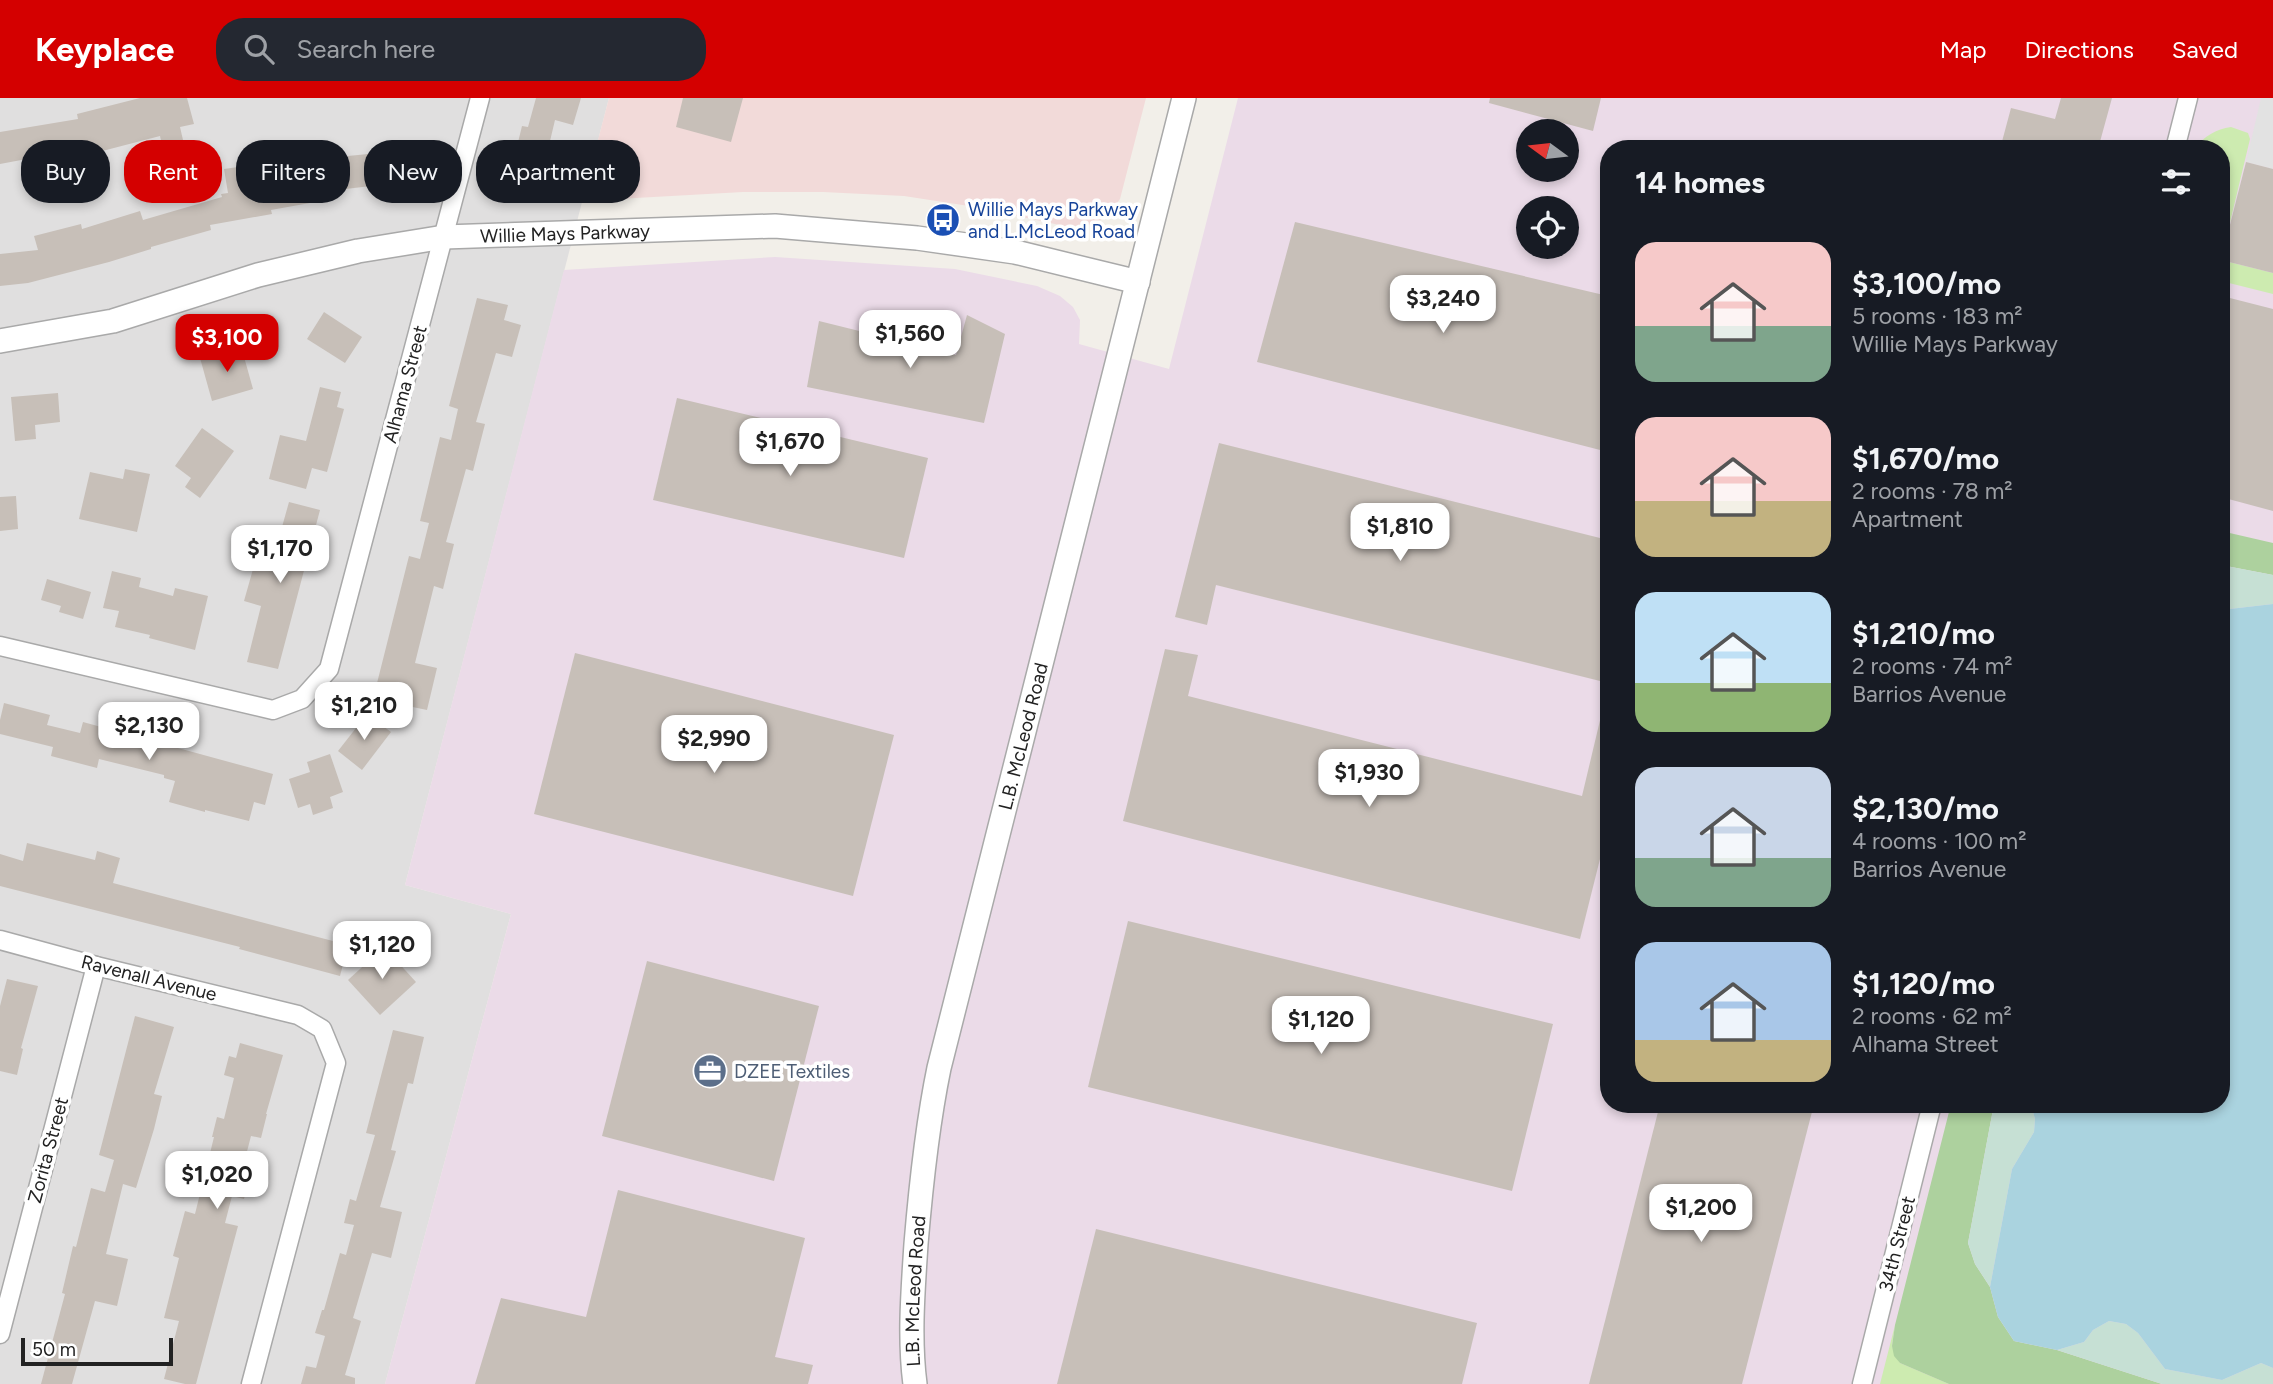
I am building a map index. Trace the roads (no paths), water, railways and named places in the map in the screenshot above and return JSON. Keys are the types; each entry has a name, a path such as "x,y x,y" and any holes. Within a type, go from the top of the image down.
{"street":[{"name":"Alhama Street","path":"0,646 273,710 302,699 329,669 480,98"},
{"name":"L.B. McLeod Road","path":"915,1384 913,1282 921,1176 929,1118 1184,98"},
{"path":"2177,140 2188,98"},
{"name":"Willie Mays Parkway","path":"0,341 113,321 258,275 358,251 444,237 775,226 917,238 1015,252 1138,282"},
{"name":"Ravenall Avenue","path":"0,940 298,1015 322,1029 336,1063 251,1384"},
{"name":"Zorita Street","path":"0,1334 96,966"},
{"name":"34th Street","path":"1862,1384 1930,1113"}],"water":[{"path":"2273,604 2273,1368 2261,1363 2222,1380 2165,1369 2138,1333 2126,1324 2109,1321 2093,1330 2084,1342 2057,1350 2014,1341 1998,1317 1990,1287 2012,1169 2034,1132 2033,1113 2230,1113 2230,609"}],"place":[{"name":"Willie Mays Parkway and L.McLeod Road","path":"943,220"},
{"name":"DZEE Textiles","path":"710,1071"}]}
